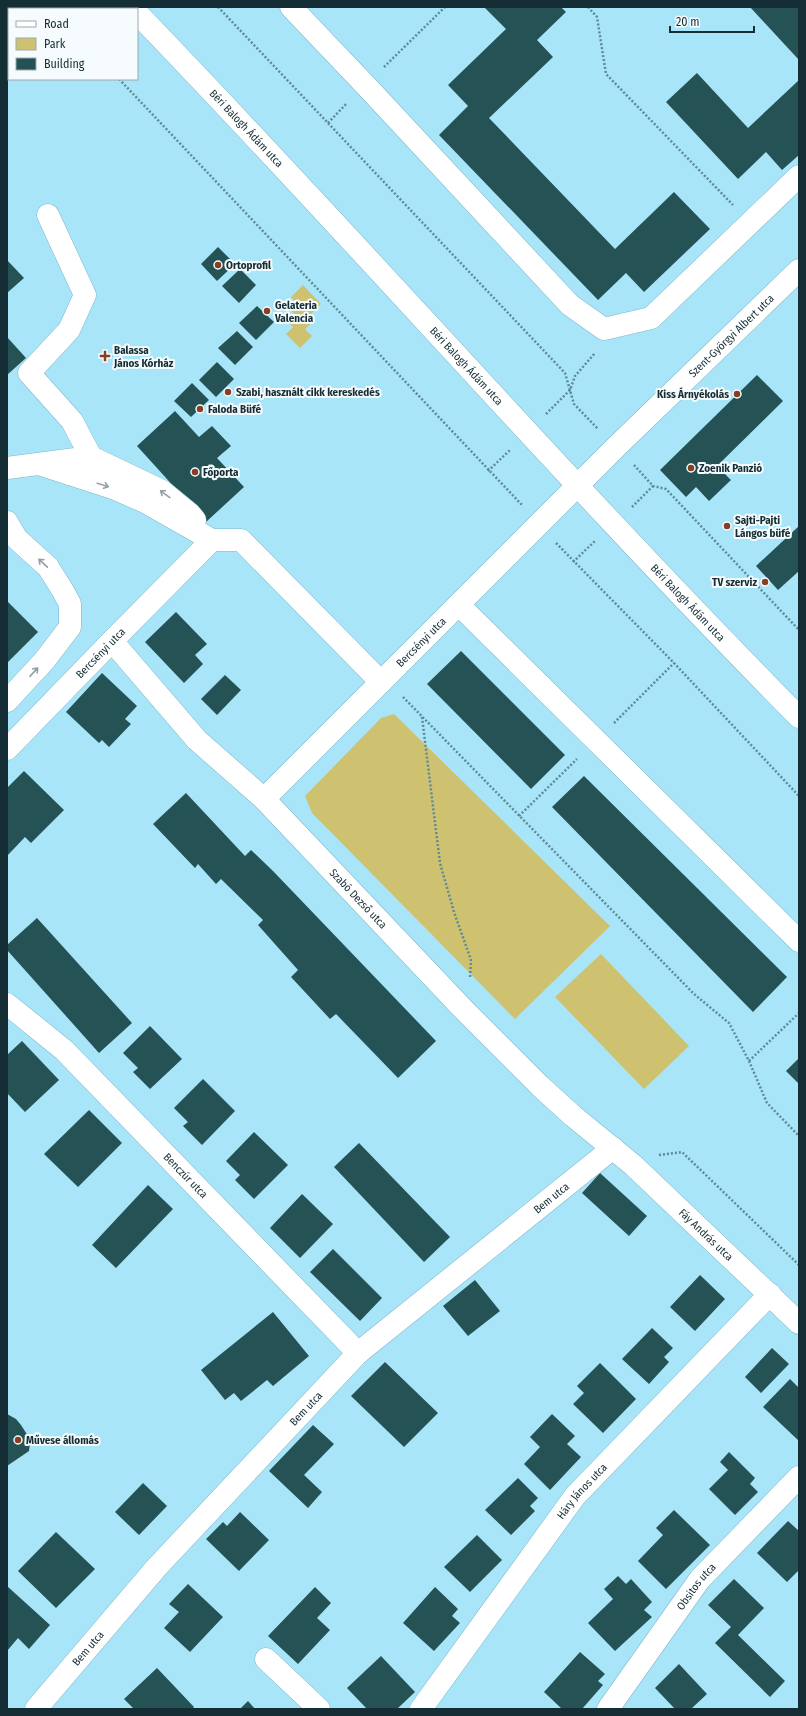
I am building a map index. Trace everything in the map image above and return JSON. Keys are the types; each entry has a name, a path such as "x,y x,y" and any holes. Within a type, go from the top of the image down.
{"street":[{"path":"291,7 570,305 604,329 651,318 799,176"},
{"name":"Béri Balogh Ádám utca","path":"138,14 343,231 578,486 799,717"},
{"path":"48,216 85,295 69,330 29,373 72,421 91,457"},
{"name":"Szent-Györgyi Albert utca","path":"578,486 616,447 799,270"},
{"path":"70,474 91,457"},
{"path":"7,468 91,457 162,491 190,514 212,540"},
{"path":"39,464 113,488 145,502 212,540 242,540 383,680"},
{"name":"Bercsényi utca","path":"264,799 578,486"},
{"path":"7,522 17,539 48,567 63,591 70,604 70,627 44,660 7,701"},
{"name":"Bercsényi utca","path":"7,749 112,640 212,540"},
{"path":"459,605 799,941"},
{"name":"Szabó Dezső utca","path":"112,640 197,740 264,799 466,1012 540,1086 573,1116 613,1148"},
{"name":"Benczúr utca","path":"7,1004 64,1050 358,1352"},
{"name":"Bem utca","path":"37,1708 156,1568 358,1352 613,1148"},
{"name":"Fáy András utca","path":"613,1148 633,1165 799,1323"},
{"name":"Háry János utca","path":"421,1709 576,1496 770,1294"},
{"name":"Obsitos utca","path":"608,1709 700,1579 799,1478"},
{"path":"266,1659 319,1709"}],"path":[{"path":"218,7 565,373 574,404 653,486 666,489 799,630"},
{"path":"328,123 445,7"},
{"path":"588,7 597,17 606,74 750,223"},
{"path":"120,80 540,524 573,562 674,663 799,796"},
{"path":"488,470 570,390 576,376 617,326"},
{"path":"519,816 674,663"},
{"path":"383,680 422,716 694,994 729,1023 749,1061 767,1103 799,1136"},
{"path":"422,716 440,863 454,912 471,960 466,1012"},
{"path":"749,1061 799,1012"},
{"path":"654,1156 682,1152 799,1265"}],"green space":[{"path":"303,285 321,304 308,317 313,322 305,329 312,336 300,348 286,334 293,327 288,322 295,315 290,309 296,303 291,297"},
{"path":"394,714 610,926 515,1019 312,813 305,796 381,718"},
{"path":"601,954 689,1046 644,1089 555,997"}],"building":[{"path":"484,7 561,7 566,12 537,40 553,57 489,118 615,249 674,192 710,229 644,292 626,273 598,300 439,135 468,106 448,85 506,29"},
{"path":"750,7 799,7 799,60"},
{"path":"697,73 748,128 799,80 799,155 782,170 766,152 738,179 666,102"},
{"path":"218,247 235,264 217,281 201,264"},
{"path":"7,260 24,278 7,293"},
{"path":"240,269 256,285 239,303 222,286"},
{"path":"257,306 274,322 256,340 239,323"},
{"path":"237,331 253,347 235,365 218,348"},
{"path":"7,337 26,358 7,375"},
{"path":"217,362 234,379 216,397 199,380"},
{"path":"757,375 783,401 717,466 731,480 709,501 696,487 686,497 660,470"},
{"path":"192,383 209,400 191,417 174,401"},
{"name":"Főporta","path":"175,411 199,437 212,426 231,446 217,458 244,487 206,522 137,446"},
{"path":"799,526 799,571 778,590 756,566"},
{"path":"8,602 38,632 7,663 7,604"},
{"path":"176,612 207,644 195,655 203,664 184,683 145,642"},
{"path":"461,651 565,755 531,789 427,684"},
{"path":"102,673 137,706 125,719 131,724 109,747 102,740 99,743 66,712"},
{"path":"225,675 241,690 217,715 201,699"},
{"path":"24,771 64,810 31,843 25,837 7,856 7,788"},
{"path":"584,776 787,977 753,1012 552,807"},
{"path":"186,793 245,856 251,850 273,871 436,1041 398,1078 336,1014 330,1019 291,977 298,970 258,925 263,920 221,879 216,884 198,864 195,868 153,824"},
{"path":"37,918 132,1023 99,1053 7,950 7,945"},
{"path":"150,1026 182,1059 150,1089 133,1072 138,1068 123,1053"},
{"path":"22,1041 59,1080 25,1112 7,1093 7,1055"},
{"path":"799,1058 799,1084 786,1071"},
{"path":"203,1079 235,1111 202,1145 183,1126 188,1122 174,1108"},
{"path":"89,1110 122,1143 78,1187 44,1154"},
{"path":"254,1132 288,1165 254,1199 235,1180 240,1175 226,1161"},
{"path":"359,1143 450,1237 424,1262 334,1167"},
{"path":"600,1173 647,1216 629,1236 582,1193"},
{"path":"148,1185 173,1209 116,1268 92,1245"},
{"path":"302,1194 333,1224 300,1258 270,1228"},
{"path":"333,1249 382,1298 360,1321 310,1272"},
{"path":"700,1275 725,1299 695,1331 670,1307"},
{"path":"475,1280 500,1311 468,1336 443,1306"},
{"path":"273,1312 309,1356 273,1386 267,1380 241,1401 234,1393 225,1400 201,1370"},
{"path":"652,1328 673,1348 664,1357 669,1362 649,1384 622,1359"},
{"path":"772,1348 789,1364 761,1393 745,1377"},
{"path":"385,1362 438,1413 404,1447 351,1396"},
{"path":"600,1363 636,1399 603,1433 573,1404 584,1393 577,1386"},
{"path":"790,1379 799,1388 799,1441 763,1407"},
{"name":"Művese állomás","path":"7,1414 16,1419 21,1425 28,1436 30,1443 29,1451 7,1466"},
{"path":"552,1414 575,1436 567,1444 581,1457 550,1490 524,1464 540,1447 530,1437"},
{"path":"313,1425 334,1444 304,1475 322,1492 308,1508 269,1471"},
{"path":"729,1452 755,1478 750,1484 758,1492 735,1515 709,1489 728,1470 720,1462"},
{"path":"518,1478 538,1498 530,1506 535,1511 511,1535 485,1510"},
{"path":"143,1483 167,1506 139,1535 115,1512"},
{"path":"674,1510 710,1545 666,1589 638,1561 663,1535 656,1528"},
{"path":"240,1512 269,1540 239,1571 206,1539 223,1522 227,1526"},
{"path":"788,1521 799,1531 799,1570 787,1582 757,1553"},
{"path":"56,1532 95,1569 56,1608 18,1571"},
{"path":"477,1535 502,1560 470,1592 444,1567"},
{"path":"618,1576 626,1584 631,1579 652,1602 644,1610 652,1617 615,1651 588,1623 613,1599 604,1589"},
{"path":"734,1579 764,1608 738,1635 785,1681 770,1697 715,1643 731,1627 708,1605"},
{"path":"188,1584 223,1617 190,1652 164,1628 179,1612 169,1604"},
{"path":"7,1586 50,1625 29,1649 18,1638 7,1651"},
{"path":"315,1587 331,1603 317,1618 330,1630 298,1664 268,1636"},
{"path":"435,1587 458,1609 452,1616 460,1623 434,1651 403,1623"},
{"path":"580,1652 605,1674 598,1681 603,1685 582,1709 562,1709 544,1692"},
{"path":"381,1656 415,1692 397,1709 367,1709 347,1688"},
{"path":"679,1664 707,1694 691,1709 675,1709 655,1688"},
{"path":"157,1668 194,1707 192,1709 134,1709 124,1699"},
{"path":"248,1701 255,1709 240,1709"}],"place":[{"name":"Ortoprofil","path":"218,265"},
{"name":"Gelateria Valencia","path":"267,311"},
{"name":"Balassa János Kórház","path":"105,356"},
{"name":"Szabi, használt cikk kereskedés","path":"228,392"},
{"name":"Kiss Árnyékolás","path":"737,394"},
{"name":"Faloda Büfé","path":"200,409"},
{"name":"Zoenik Panzió","path":"691,468"},
{"name":"Főporta","path":"195,472"},
{"name":"Sajti-Pajti Lángos büfé","path":"727,526"},
{"name":"TV szerviz","path":"765,582"},
{"name":"Művese állomás","path":"18,1440"}]}
